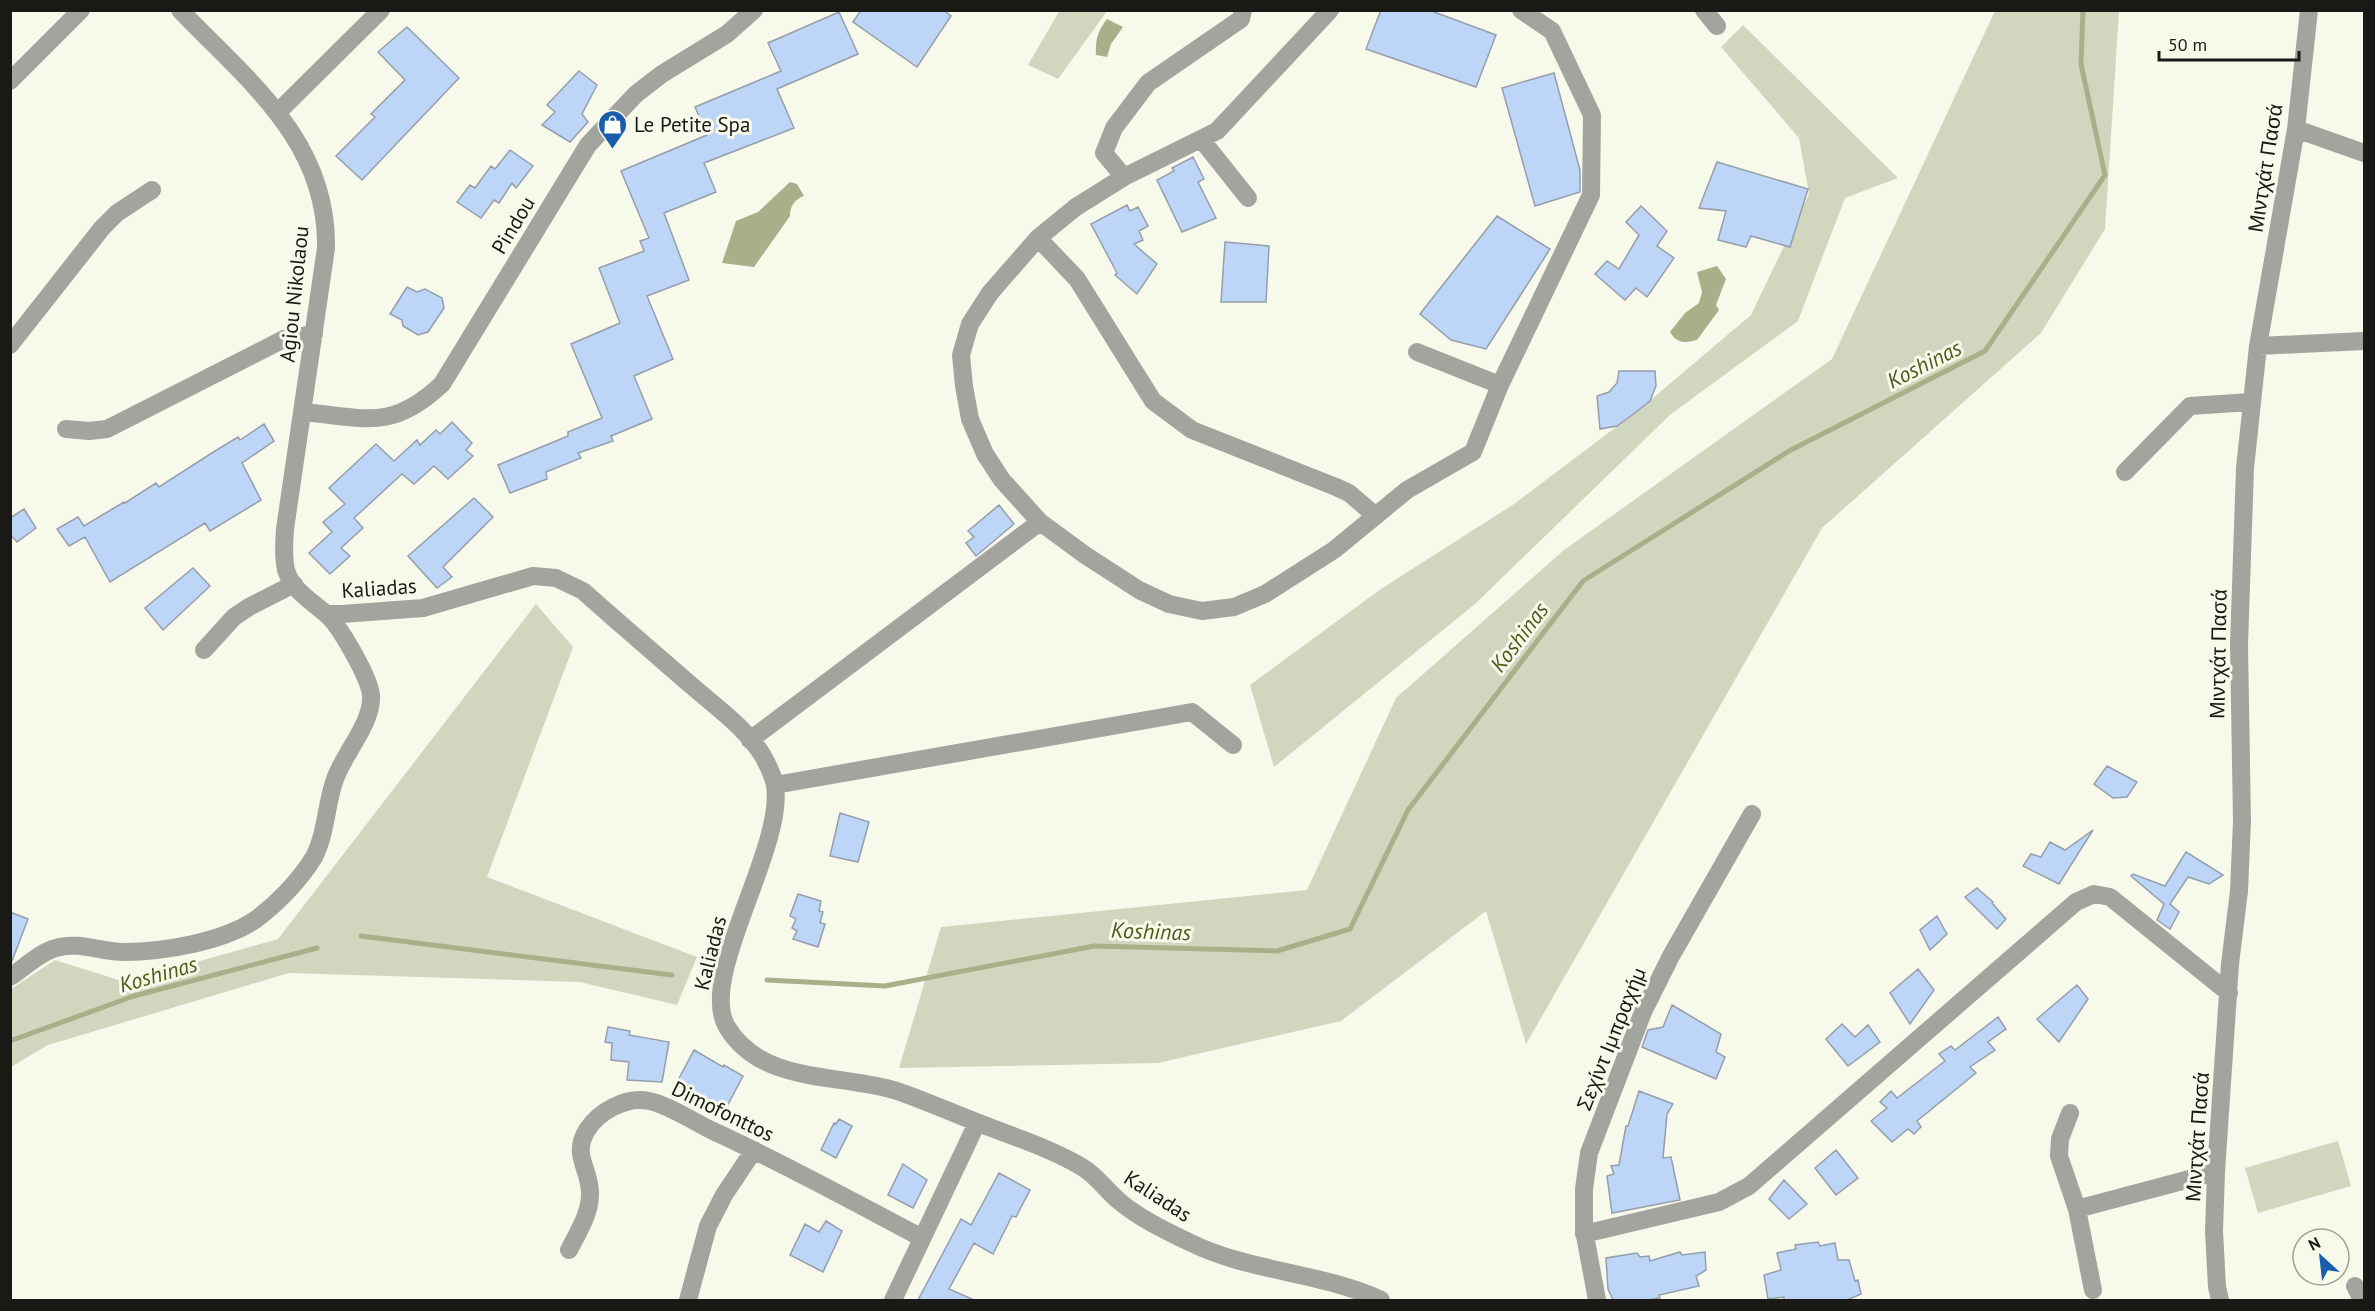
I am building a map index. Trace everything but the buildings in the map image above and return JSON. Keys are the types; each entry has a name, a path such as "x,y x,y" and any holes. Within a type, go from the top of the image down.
{"street":[{"path":"10,81 81,10"},
{"name":"Agiou Nikolaou","path":"10,977 57,947 69,946 123,952 149,950 194,943 233,931 255,920 300,876 314,856 322,836 335,779 346,753 365,722 371,696 361,664 326,614 313,605 294,584 286,571 285,529 326,248 327,228 324,209 306,155 294,133 278,112 180,10"},
{"path":"278,112 381,10"},
{"name":"Pindou","path":"303,412 372,419 393,417 425,400 442,384 588,145 610,119 644,87 727,34 754,10"},
{"path":"1124,177 1104,153 1114,128 1149,83 1241,19 1243,10"},
{"path":"1330,10 1216,131 1124,177 1076,207 1038,238 990,293 970,324 961,355 963,386 970,419 985,453 1002,480 1040,522 1084,555 1139,590 1168,604 1202,612 1234,608 1265,594 1334,550 1407,490 1473,452 1500,385 1592,195 1592,115 1552,31 1521,10"},
{"path":"1704,10 1717,26"},
{"name":"Μιντχάτ Πασά","path":"2220,1300 2217,1287 2214,1232 2230,964 2239,891 2242,821 2239,645 2245,468 2258,346 2296,129 2309,10"},
{"path":"2296,129 2364,153"},
{"path":"1201,139 1248,198"},
{"path":"10,345 102,228 117,213 152,190"},
{"path":"1038,238 1077,279 1153,401 1192,430 1342,490 1377,516"},
{"path":"66,429 89,431 107,429 284,339 314,334"},
{"path":"2258,346 2364,341"},
{"path":"1417,352 1500,385"},
{"path":"2125,472 2190,406 2251,402"},
{"path":"750,740 1040,522"},
{"name":"Kaliadas","path":"326,614 423,608 522,578 556,578 583,591 728,717 763,757 775,785 774,806 768,837 724,971 720,998 720,1013 725,1024 744,1048 758,1059 784,1070 811,1077 867,1083 898,1092 1081,1166 1132,1210 1192,1244 1235,1259 1352,1289 1381,1300"},
{"path":"204,650 234,617 294,584"},
{"path":"775,785 1192,712 1233,746"},
{"name":"Σεχίντ Ιμπραχήμ","path":"1597,1300 1584,1234 1584,1189 1589,1153 1643,1011 1671,956 1752,814"},
{"path":"1584,1234 1719,1202 1749,1186 2076,902 2094,894 2110,897 2229,993"},
{"name":"Dimofonttos","path":"569,1250 587,1211 590,1195 580,1157 580,1143 588,1127 611,1108 628,1100 650,1101 754,1150 922,1238"},
{"path":"2070,1113 2060,1139 2059,1155 2077,1209 2093,1290"},
{"path":"893,1300 977,1123"},
{"path":"688,1300 708,1226 723,1195 754,1150"},
{"path":"2077,1209 2216,1172"}],"shaded area":[{"path":"1060,10 1107,11 1058,79 1028,65"},
{"path":"1995,11 2119,11 2105,229 2041,333 1822,528 1526,1044 1486,911 1341,1021 1158,1063 899,1068 941,927 1307,890 1396,698 1564,550 1832,359"},
{"path":"1107,19 1123,27 1111,44 1107,57 1096,55 1096,50 1099,32"},
{"path":"1743,25 1898,178 1845,198 1798,321 1671,414 1475,604 1274,767 1250,685 1381,589 1514,504 1640,409 1751,315 1809,194 1799,138 1721,47"},
{"path":"790,182 797,184 804,196 794,203 790,216 754,267 722,263 736,221 758,212"},
{"path":"1717,266 1726,279 1716,305 1719,310 1697,340 1678,341 1670,332 1685,313 1699,303 1702,292 1697,272"},
{"path":"536,604 573,647 487,877 697,957 677,1005 580,982 289,973 48,1045 11,1067 11,989 55,960 125,982 278,939"},
{"path":"2338,1141 2351,1186 2258,1213 2245,1168"}],"waterway":[{"name":"Koshinas","path":"767,980 885,986 1094,946 1277,951 1350,929 1408,810 1583,581 1789,451 1985,351 2105,175 2081,64 2083,10"},
{"name":"Koshinas","path":"361,936 672,975"},
{"name":"Koshinas","path":"10,1041 134,996 317,948"}],"place":[{"name":"Le Petite Spa","path":"613,150"}]}
